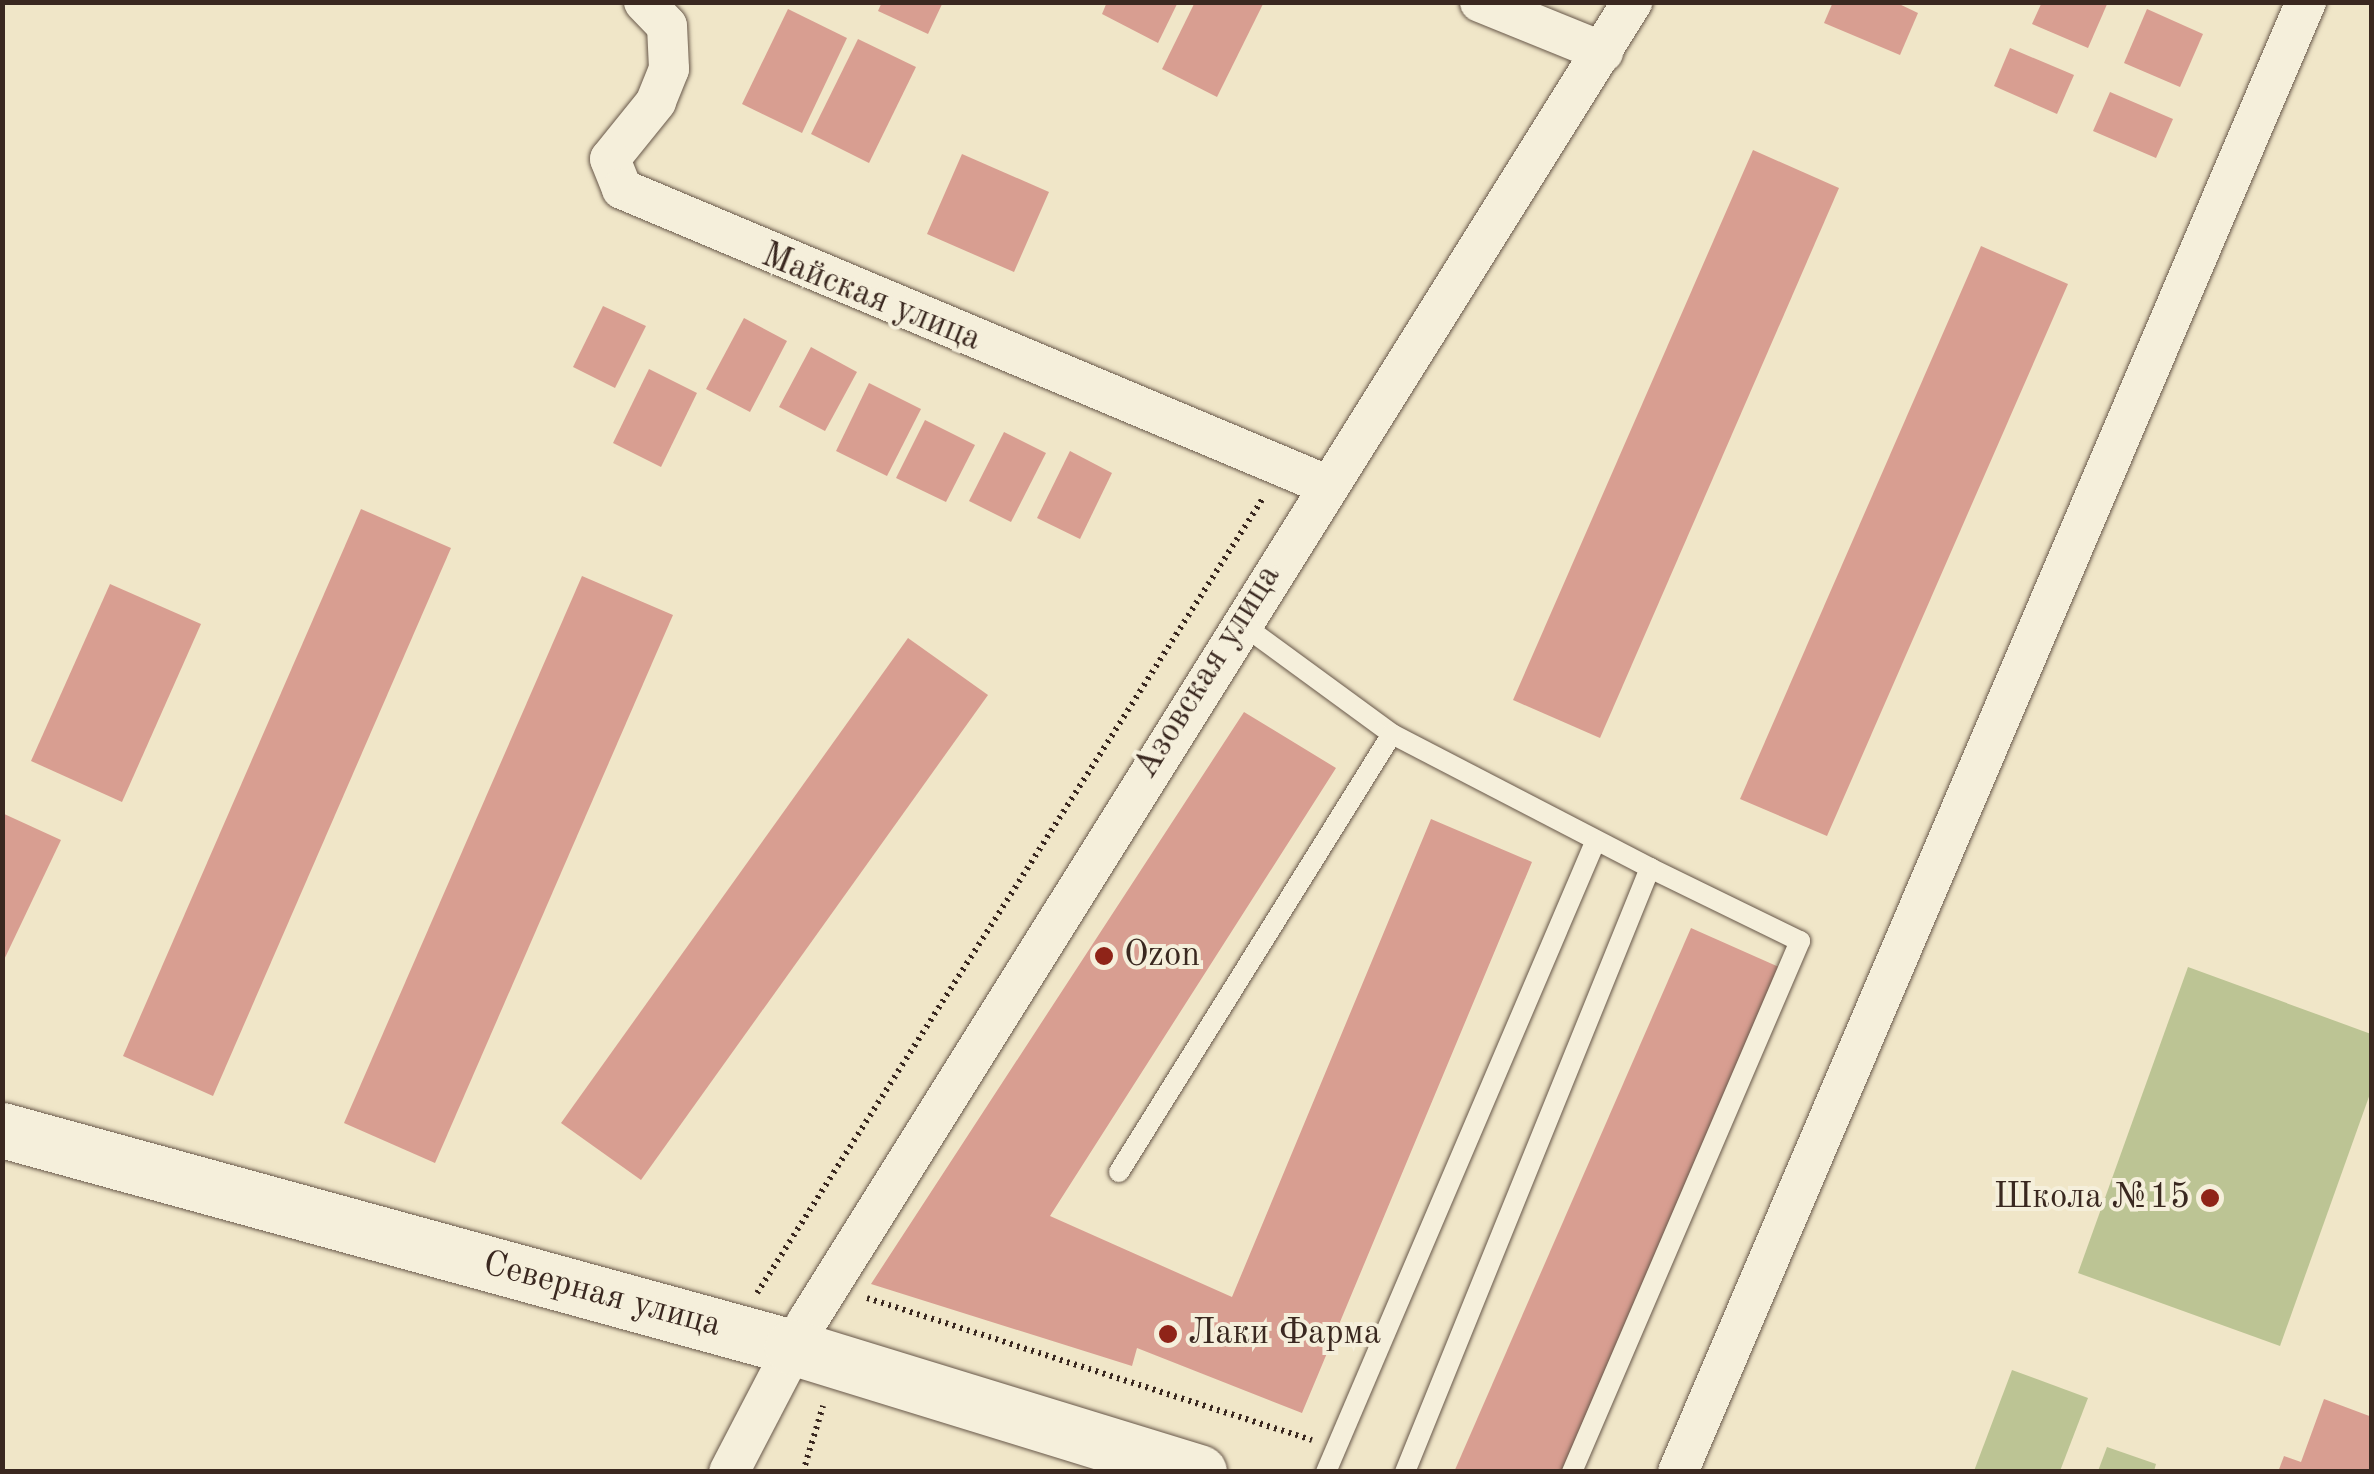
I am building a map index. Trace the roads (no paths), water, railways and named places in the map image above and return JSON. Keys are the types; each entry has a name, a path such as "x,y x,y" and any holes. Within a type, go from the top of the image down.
{"street":[{"name":"Майская улица","path":"644,2 667,26 669,68 656,102 610,158 622,189 1324,484"},
{"path":"1480,2 1602,52"},
{"name":"Азовская улица","path":"736,1470 799,1334 1324,484 1632,2"},
{"path":"1678,1472 2306,2"},
{"name":"Северная улица","path":"2,1130 799,1334 1198,1472"}],"lane":[{"path":"1239,622 1392,734 1800,941 1572,1472"},
{"path":"1118,1172 1392,734"},
{"path":"1326,1472 1596,840"},
{"path":"1405,1472 1650,868"}],"place":[{"name":"Ozon","path":"1104,956"},
{"name":"Школа №15","path":"2210,1198"},
{"name":"Лаки Фарма","path":"1168,1334"}]}
